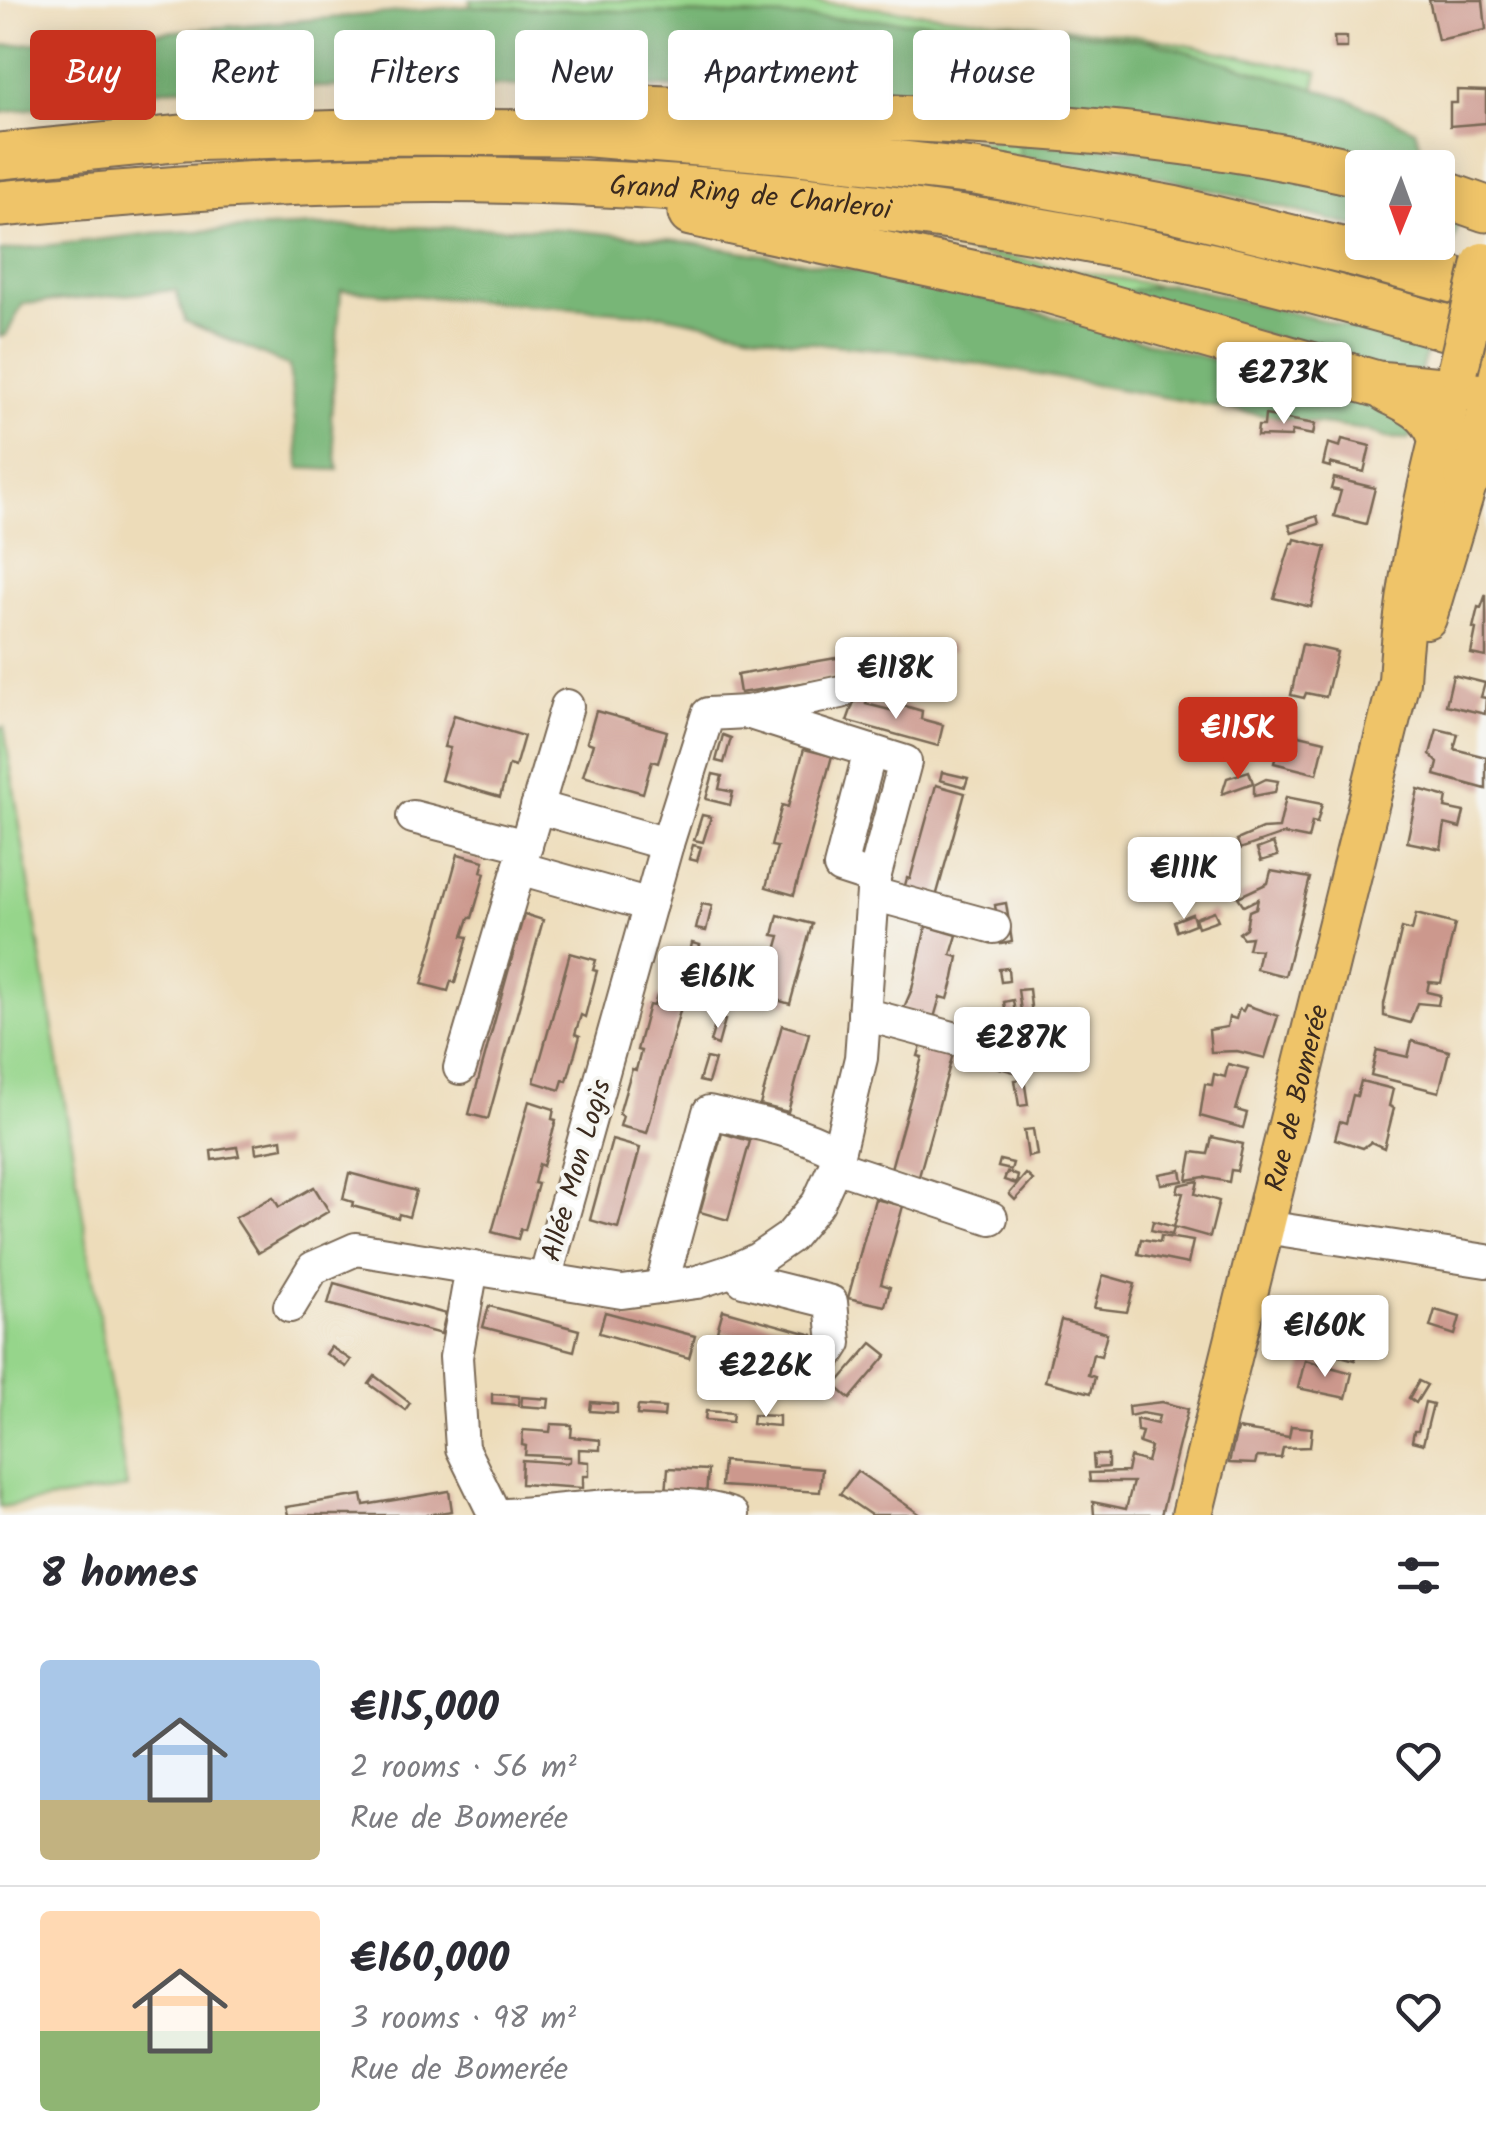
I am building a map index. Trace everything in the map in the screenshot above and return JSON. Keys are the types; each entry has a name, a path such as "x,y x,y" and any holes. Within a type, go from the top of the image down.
{"highway":[{"path":"578,132 644,108 1068,126 1189,140 1345,170"},
{"name":"Grand Ring de Charleroi","path":"0,156 183,138 384,132 578,132 779,150 976,172 1173,208 1362,254 1486,290"},
{"name":"Grand Ring de Charleroi","path":"0,204 228,186 384,180 578,182 778,196 966,219 1165,256 1351,300 1475,384"},
{"path":"578,182 710,218 1041,288 1377,384 1424,410 1435,419 1440,435"},
{"path":"1377,384 1475,384"}],"main road":[{"name":"Rue de Bomerée","path":"1399,681 1423,628 1477,468 1475,384 1486,250"},
{"name":"Rue de Bomerée","path":"1192,1515 1399,681 1402,629 1440,435 1475,384"}],"street":[{"path":"747,712 841,692"},
{"path":"460,1068 567,706"},
{"path":"747,712 870,751 840,867 874,886 994,927"},
{"name":"Allée Mon Logis","path":"544,1280 667,844 708,714 747,712"},
{"path":"537,807 667,844"},
{"path":"413,817 650,905"},
{"path":"290,1306 313,1268 356,1249 622,1292 696,1282 734,1270 790,1238 818,1204 836,1159 861,1058 874,886"},
{"path":"864,1014 1019,1056"},
{"path":"661,1287 709,1112 813,1139 836,1159 990,1218"},
{"path":"1265,1227 1486,1262"},
{"path":"472,1268 456,1356 462,1448 495,1515"},
{"path":"734,1270 744,1280 830,1302 835,1343 822,1362"},
{"path":"507,1515 645,1506 698,1507 732,1515"}],"green space":[{"path":"470,0 797,0 1141,36 1318,72 1314,89 1151,41 1010,25 471,6"},
{"path":"471,6 1010,25 1054,30 913,30 913,100 893,99 893,30 668,30 668,87 648,86 648,30 515,30 515,86 495,86 495,30 334,30 334,87 314,87 314,30 188,30"},
{"path":"176,31 176,88 156,90 156,33"},
{"path":"1070,32 1151,41 1346,98 1415,130 1423,150 1345,151 1211,115 1070,108"},
{"path":"30,43 30,109 0,113 0,46"},
{"path":"867,135 1019,143 1021,157"},
{"path":"1019,143 1162,151 1345,188 1345,224 1159,177 1021,157"},
{"path":"318,226 562,229 685,242 920,281 1404,411 1417,431 1408,439 1386,438 1365,430 913,352 792,341 665,315 341,290 331,417 338,470 300,468 289,366 185,321 176,290 23,304 6,335 0,337 0,251 155,233"},
{"path":"928,241 1163,287 1120,293"},
{"path":"1170,284 1327,321 1419,350 1426,354 1418,379 1120,293"},
{"path":"4,727 127,1488 0,1507 0,728"}],"building":[{"path":"1429,0 1483,0 1486,30 1438,40"},
{"path":"1334,37 1347,37 1347,48 1335,48"},
{"path":"1457,90 1486,91 1486,123 1450,126 1450,103 1457,103"},
{"path":"1265,415 1315,424 1313,435 1292,431 1291,437 1257,436"},
{"path":"1342,439 1370,446 1364,472 1330,463 1330,467 1323,465 1328,443 1340,447"},
{"path":"1334,478 1375,488 1366,524 1334,516 1341,491 1331,489"},
{"path":"1317,516 1319,524 1292,533 1289,525"},
{"path":"1295,539 1326,547 1311,607 1274,598"},
{"path":"1486,594 1486,657 1471,654 1478,607 1481,608"},
{"path":"951,644 953,652 926,655 925,646"},
{"path":"1302,644 1337,652 1326,697 1291,695"},
{"path":"901,649 902,658 875,661 874,653"},
{"path":"848,656 852,675 740,693 737,675"},
{"path":"1453,675 1485,683 1481,697 1486,698 1485,714 1446,705"},
{"path":"856,696 867,700 866,704 898,712 902,705 922,711 921,719 943,725 938,746 847,721"},
{"path":"1254,710 1259,725 1230,734 1226,719"},
{"path":"596,711 667,731 658,763 652,761 643,793 583,776 593,744 587,742"},
{"path":"454,715 524,736 515,767 509,765 500,797 441,780 450,748 444,747"},
{"path":"1437,729 1458,734 1454,749 1486,757 1486,789 1435,775 1438,763 1430,754"},
{"path":"1282,731 1325,741 1317,774 1274,763"},
{"path":"723,735 731,738 724,763 716,761"},
{"path":"804,749 832,756 794,895 766,887 777,847 771,846 782,805 788,807"},
{"path":"1249,771 1253,783 1222,794 1227,778"},
{"path":"942,772 968,778 965,787 940,780"},
{"path":"713,774 722,776 719,789 733,792 730,805 706,799"},
{"path":"1266,779 1278,781 1275,792 1254,796 1254,785"},
{"path":"936,785 965,793 936,897 904,889"},
{"path":"1418,789 1447,797 1445,808 1464,812 1460,828 1445,824 1441,849 1407,842"},
{"path":"1286,797 1322,804 1308,839 1283,834 1240,849 1237,840 1262,829 1279,828"},
{"path":"702,815 711,817 703,842 694,840"},
{"path":"1273,843 1278,856 1261,861 1257,849"},
{"path":"693,845 701,847 697,861 689,859"},
{"path":"458,854 484,861 481,872 485,873 463,936 468,937 455,983 451,981 448,991 422,984"},
{"path":"1271,871 1310,878 1285,976 1256,969 1260,950 1248,949 1251,937 1243,938 1239,933 1246,928 1249,911 1256,908 1258,899 1244,906 1238,897 1268,883"},
{"path":"1006,903 1012,942 1001,944 995,905"},
{"path":"702,904 712,906 706,931 696,929"},
{"path":"1214,911 1218,920 1198,927 1195,918"},
{"path":"524,914 543,920 488,1119 469,1114"},
{"path":"1192,914 1195,924 1177,931 1174,921"},
{"path":"1416,914 1455,924 1441,983 1429,982 1427,992 1440,995 1438,1005 1417,1003 1410,1023 1384,1016 1384,1004 1402,928 1412,931"},
{"path":"778,915 812,924 790,1004 763,996 780,936 773,935"},
{"path":"926,926 957,935 951,955 958,957 954,978 948,999 940,997 934,1018 903,1010 912,989"},
{"path":"692,943 700,945 695,968 687,967"},
{"path":"570,953 596,960 593,970 597,971 585,1017 581,1015 575,1034 580,1036 567,1081 563,1080 560,1090 534,1082"},
{"path":"1008,968 1009,981 1001,982 999,969"},
{"path":"1029,989 1032,1016 1022,1018 1018,990"},
{"path":"657,996 682,1003 647,1133 620,1126 623,1116 619,1114 632,1069 636,1070 649,1005 654,1006"},
{"path":"1013,1000 1017,1027 1008,1028 1004,1002"},
{"path":"1246,1005 1278,1016 1265,1058 1237,1051 1211,1052 1209,1030 1227,1027 1229,1017 1236,1019 1239,1009 1243,1011"},
{"path":"717,1018 725,1020 718,1045 710,1042"},
{"path":"782,1025 809,1033 788,1112 760,1105"},
{"path":"1412,1041 1449,1051 1439,1092 1371,1075 1377,1050 1408,1057"},
{"path":"921,1046 953,1054 918,1180 890,1172 922,1057 918,1056"},
{"path":"706,1058 715,1060 708,1083 699,1081"},
{"path":"1228,1064 1248,1069 1236,1110 1247,1113 1243,1128 1200,1116 1205,1084 1212,1085 1214,1074 1225,1077"},
{"path":"1024,1079 1028,1105 1019,1106 1015,1080"},
{"path":"1361,1081 1393,1089 1389,1106 1394,1108 1384,1148 1371,1142 1363,1148 1335,1139 1340,1121 1346,1123"},
{"path":"529,1101 554,1109 552,1119 556,1120 543,1166 539,1164 534,1183 538,1184 525,1230 521,1229 518,1239 492,1232"},
{"path":"1033,1129 1037,1155 1028,1157 1024,1130"},
{"path":"722,1133 750,1141 728,1220 700,1212"},
{"path":"1212,1137 1243,1144 1237,1171 1231,1170 1229,1182 1204,1177 1187,1180 1192,1152 1208,1154"},
{"path":"282,1139 283,1148 256,1153 255,1144"},
{"path":"612,1140 640,1148 618,1228 590,1220"},
{"path":"237,1147 239,1156 212,1160 211,1151"},
{"path":"1000,1160 1013,1163 1011,1170 998,1167"},
{"path":"1181,1170 1183,1181 1161,1184 1159,1174"},
{"path":"1007,1172 1018,1176 1016,1184 1004,1180"},
{"path":"349,1173 416,1191 409,1217 399,1214 398,1218 352,1206 353,1202 343,1199"},
{"path":"1026,1174 1033,1180 1015,1200 1009,1194"},
{"path":"1198,1181 1195,1194 1219,1201 1210,1237 1174,1227 1183,1193 1177,1192 1179,1185"},
{"path":"314,1187 329,1211 258,1253 235,1218 273,1197 279,1207"},
{"path":"875,1199 903,1206 881,1284 890,1287 885,1306 848,1298"},
{"path":"1153,1221 1174,1227 1172,1235 1151,1230"},
{"path":"1161,1236 1193,1241 1188,1264 1138,1254 1141,1239 1160,1242"},
{"path":"1103,1275 1135,1284 1127,1312 1094,1308"},
{"path":"334,1283 446,1314 441,1334 328,1304"},
{"path":"489,1306 579,1330 574,1351 483,1327"},
{"path":"723,1310 813,1335 808,1356 717,1331"},
{"path":"1435,1310 1460,1317 1455,1335 1430,1327"},
{"path":"605,1312 695,1336 689,1358 599,1333"},
{"path":"1310,1317 1363,1331 1355,1360 1303,1346"},
{"path":"1061,1320 1107,1333 1101,1356 1093,1354 1088,1375 1095,1377 1091,1393 1045,1381"},
{"path":"872,1343 887,1355 850,1399 835,1386"},
{"path":"331,1347 351,1360 346,1367 326,1354"},
{"path":"1305,1360 1352,1373 1346,1398 1298,1388"},
{"path":"375,1376 410,1403 405,1410 369,1384"},
{"path":"1419,1381 1427,1385 1416,1403 1409,1398"},
{"path":"492,1394 519,1396 518,1405 492,1403"},
{"path":"522,1397 549,1399 548,1408 521,1406"},
{"path":"591,1402 617,1404 617,1413 590,1411"},
{"path":"1162,1402 1188,1409 1161,1515 1094,1515 1093,1502 1126,1509 1133,1482 1090,1482 1089,1473 1127,1472 1130,1457 1147,1462 1151,1447 1139,1443 1142,1432 1137,1431 1136,1419 1157,1424 1159,1416 1129,1416 1128,1406"},
{"path":"1425,1402 1433,1404 1423,1444 1412,1441"},
{"path":"638,1406 665,1408 664,1417 637,1415"},
{"path":"706,1411 733,1413 732,1422 705,1420"},
{"path":"753,1415 779,1416 779,1426 752,1424"},
{"path":"551,1424 572,1425 571,1437 600,1440 600,1450 579,1449 579,1461 589,1462 589,1476 583,1476 583,1488 521,1484 522,1460 570,1461 570,1457 525,1455 523,1430 550,1432"},
{"path":"1291,1426 1312,1428 1310,1447 1283,1448 1281,1458 1257,1457 1255,1464 1229,1463 1237,1429 1289,1437"},
{"path":"1093,1455 1108,1455 1108,1467 1094,1468"},
{"path":"723,1461 822,1469 820,1492 721,1486"},
{"path":"668,1468 708,1470 706,1496 666,1494"},
{"path":"857,1471 921,1515 871,1515 840,1494"},
{"path":"449,1491 452,1511 427,1515 288,1515 286,1507 362,1495 364,1505"}]}
